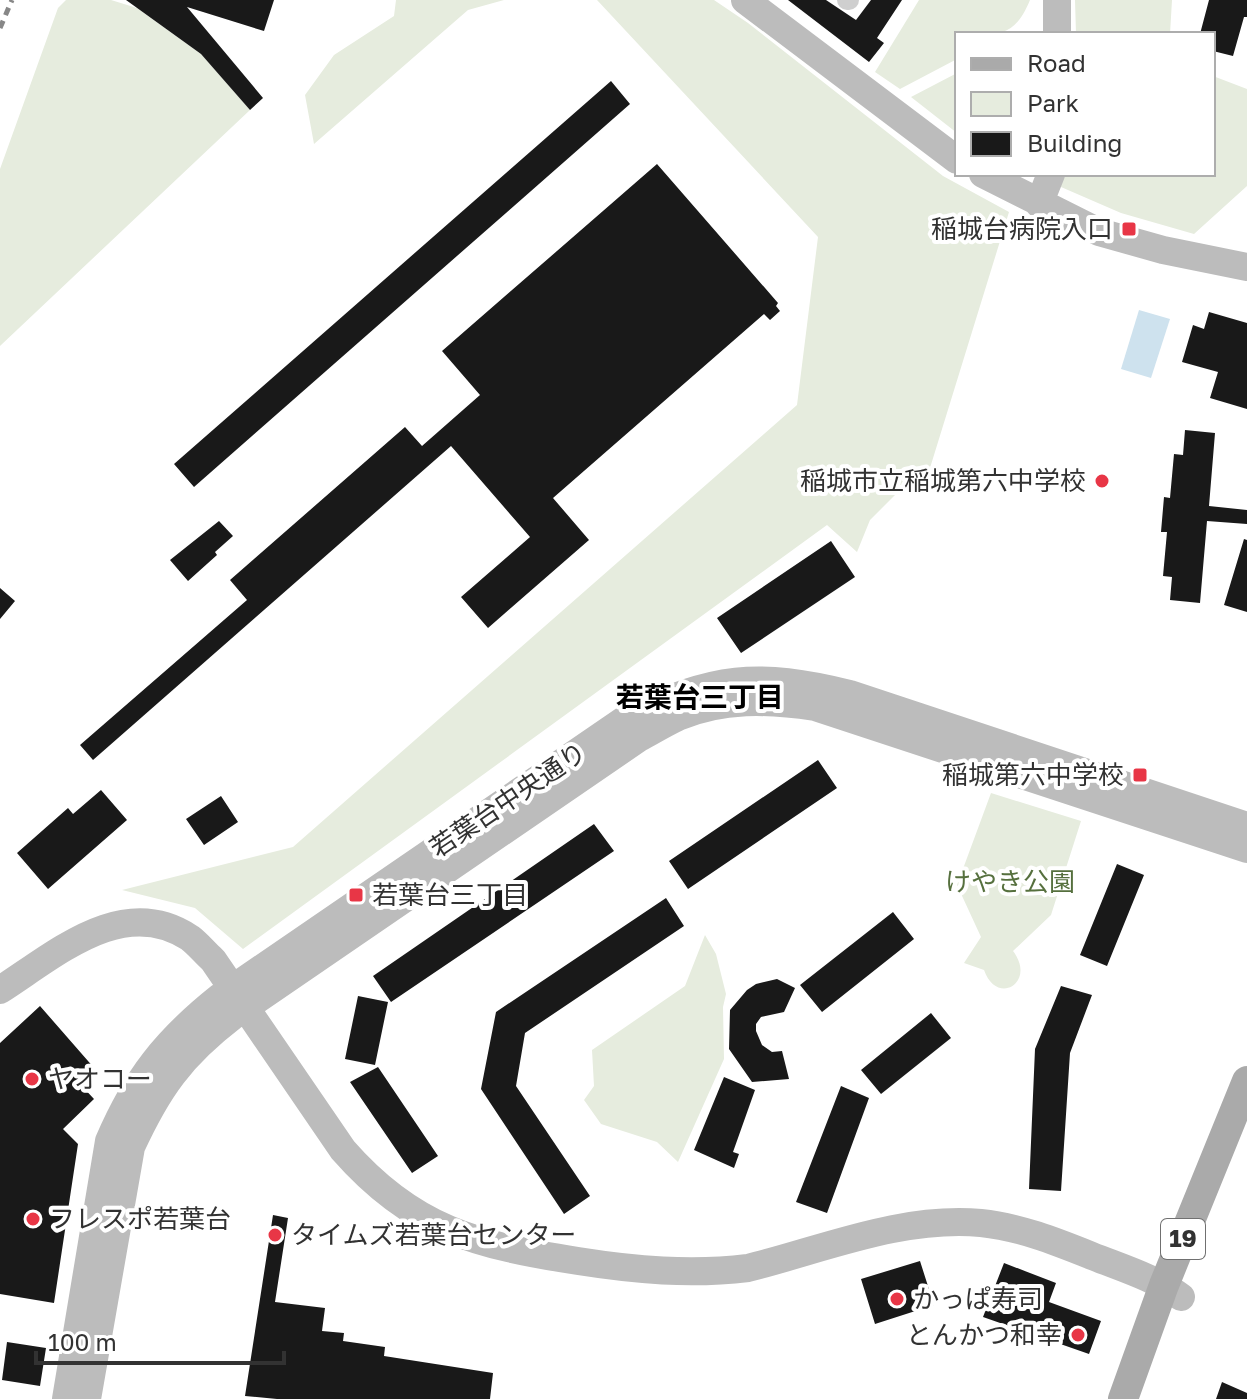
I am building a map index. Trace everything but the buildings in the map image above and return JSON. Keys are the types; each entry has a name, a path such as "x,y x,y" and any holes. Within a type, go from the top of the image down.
{"main road":[{"name":"19","path":"1141,1399 1168,1294 1247,1081"},
{"name":"19","path":"1123,1399 1168,1294 1247,1130"}],"street":[{"path":"745,0 955,158"},
{"path":"1057,0 1057,32"},
{"path":"987,176 1099,232 1163,250 1247,267"},
{"path":"1039,204 1050,176"},
{"name":"若葉台中央通り","path":"87,1399 131,1147 163,1085 233,1002 627,718 686,692 724,683 779,680 850,694 1247,826"},
{"name":"若葉台中央通り","path":"66,1399 109,1141 126,1101 145,1071 197,1016 233,1002 639,738 678,717 742,702 815,707 1247,849"},
{"path":"0,990 81,939 110,925 132,922 172,929 192,939 213,960 233,1002 330,1159 357,1187 411,1227 465,1255 510,1266 624,1283 683,1287 764,1280 904,1242 937,1238 970,1239 1026,1249 1168,1294"},
{"path":"0,1009 89,952 113,941 131,938 166,943 182,952 233,1002"}],"green space":[{"path":"66,0 111,0 137,8 201,54 250,110 0,346 0,169 58,8"},
{"path":"396,0 504,0 468,10 314,144 305,95 334,55 394,16"},
{"path":"597,0 714,0 748,23 943,176 1009,212 930,468 896,494 870,520 857,552 827,525 243,949 195,908 122,890 293,847 797,405 818,237"},
{"path":"919,0 1030,0 1024,13 1010,29 1002,32 955,32 955,60 900,89 875,72"},
{"path":"1075,0 1172,0 1170,32 1076,32"},
{"path":"955,74 955,131 911,97"},
{"path":"1215,77 1247,89 1247,186 1194,234 1121,213 1036,176 1215,176"},
{"name":"けやき公園","path":"991,793 1081,821 1051,915 1013,951 1020,972 1018,980 1005,988 997,987 990,981 984,970 964,963 981,937 957,885"},
{"path":"705,935 716,954 726,994 723,1007 724,1059 678,1162 657,1142 601,1124 584,1100 594,1086 592,1050 685,986"}],"water":[{"path":"1139,310 1170,319 1151,378 1121,369"}],"railway":[{"path":"0,28 12,0"}],"place":[{"name":"稲城台病院入口","path":"1129,229"},
{"name":"稲城市立稲城第六中学校","path":"1102,481"},
{"name":"稲城第六中学校","path":"1140,775"},
{"name":"若葉台三丁目","path":"356,895"},
{"name":"ヤオコー","path":"32,1079"},
{"name":"フレスポ若葉台","path":"33,1219"},
{"name":"タイムズ若葉台センター","path":"275,1235"},
{"name":"かっぱ寿司","path":"897,1299"},
{"name":"とんかつ和幸","path":"1078,1335"}],"district":[{"name":"若葉台三丁目","path":"700,697"}]}
